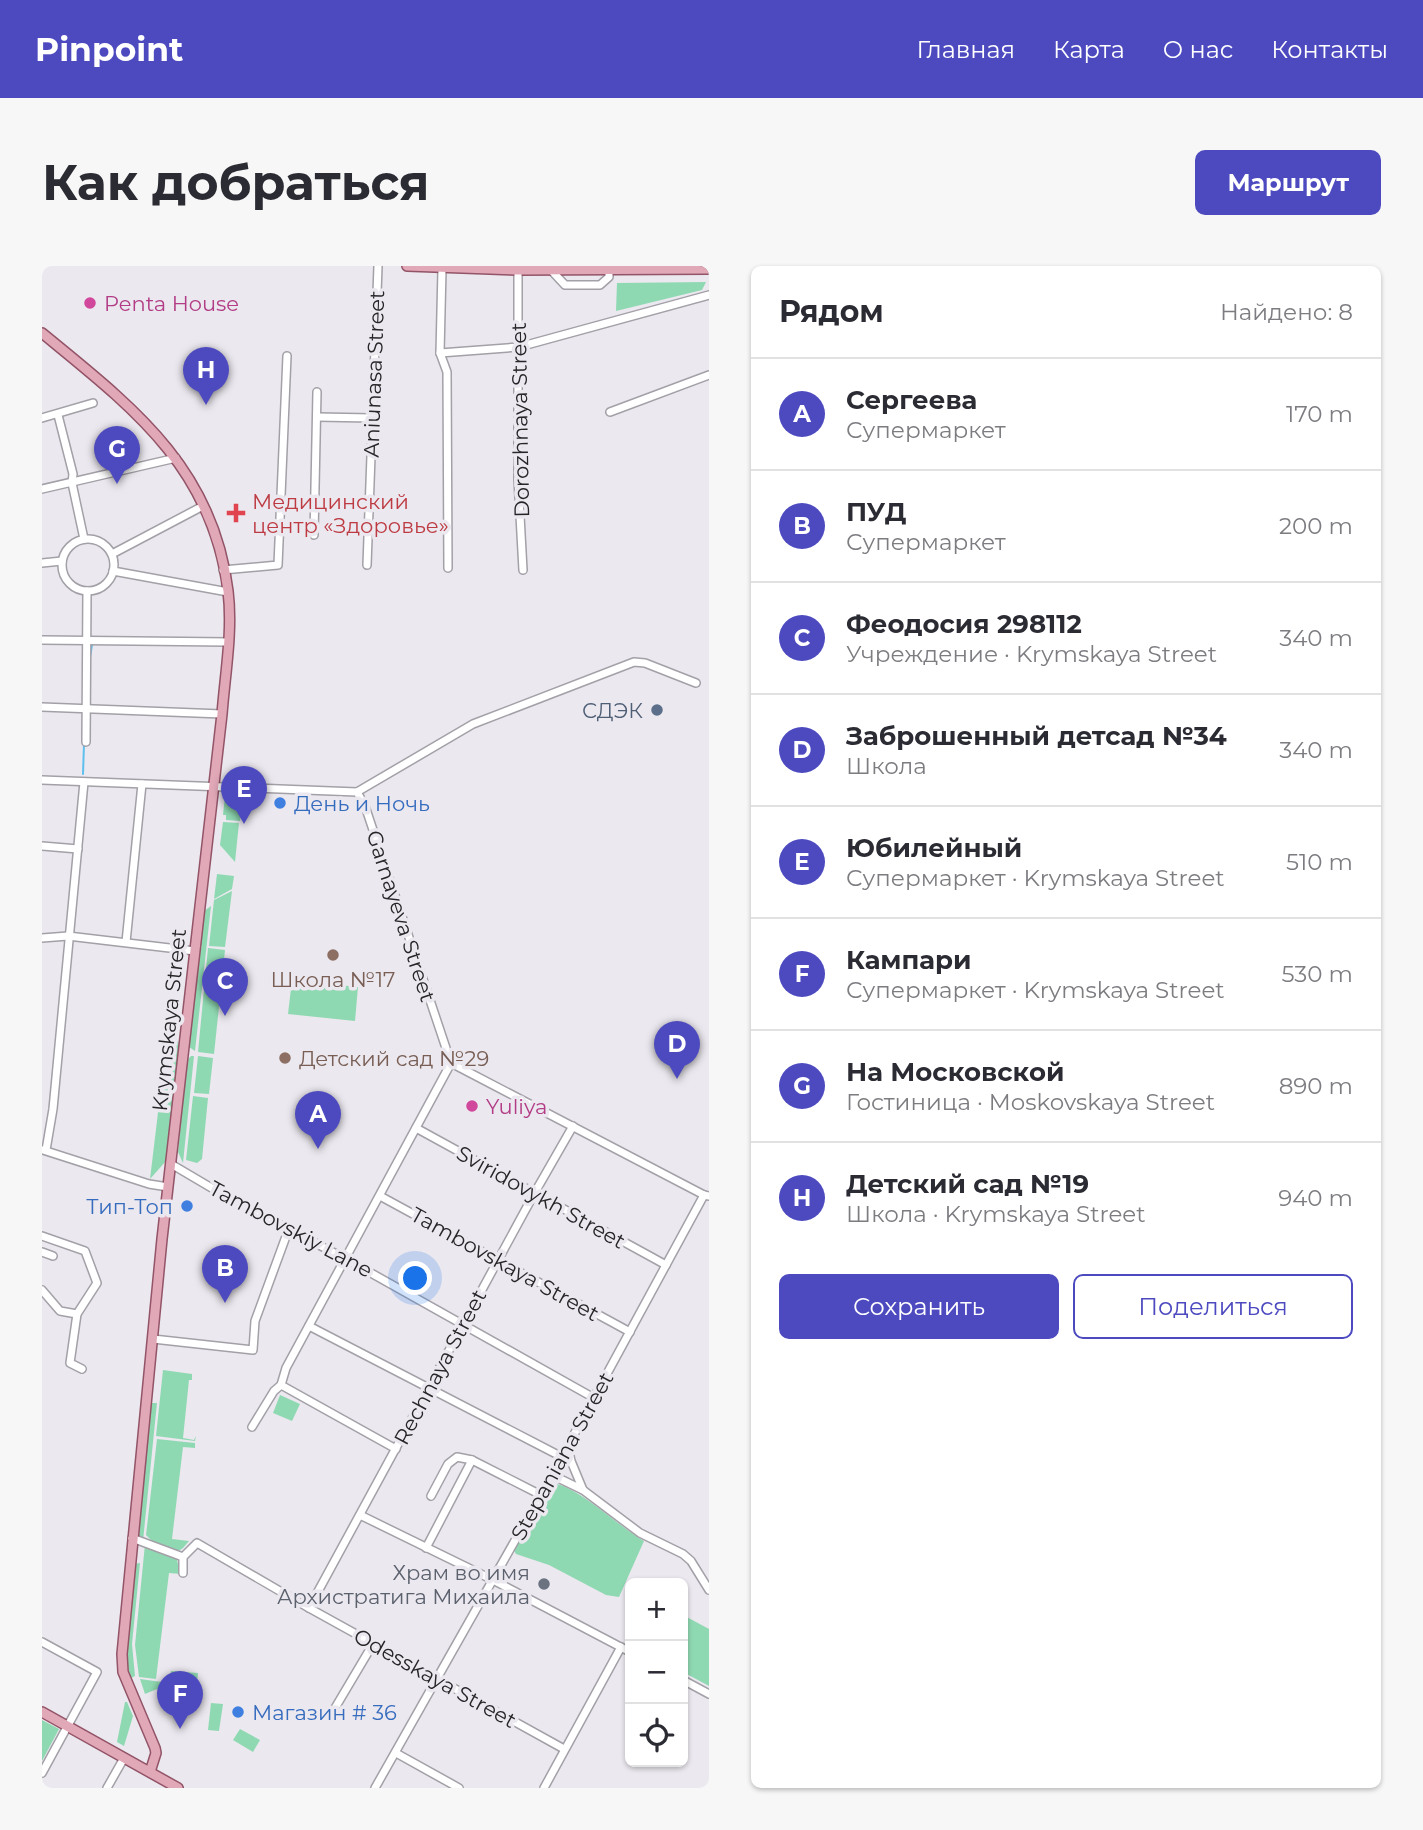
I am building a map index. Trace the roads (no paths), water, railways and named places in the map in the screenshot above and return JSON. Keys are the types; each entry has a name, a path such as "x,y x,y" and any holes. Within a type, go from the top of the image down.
{"main road":[{"path":"407,266 518,270 624,267 709,269"},
{"name":"Krymskaya Street","path":"42,333 125,402 155,431 176,458 191,480 203,506 219,550 228,592 228,642 222,714 168,1187 132,1538 122,1668 153,1740 156,1753 150,1772"},
{"path":"42,1712 178,1788"}],"street":[{"name":"Aniunasa Street","path":"367,565 379,266"},
{"path":"442,269 440,353 447,372 448,568"},
{"path":"551,270 565,285 600,285 609,277 609,269"},
{"name":"Dorozhnaya Street","path":"518,270 518,479 523,570"},
{"path":"440,353 519,347 709,295"},
{"path":"223,570 278,565 287,356"},
{"path":"610,412 709,375"},
{"path":"314,535 317,391"},
{"path":"42,418 93,403"},
{"path":"58,415 73,474 72,483 84,539"},
{"path":"317,417 372,418"},
{"path":"42,489 176,458"},
{"path":"112,554 203,506"},
{"path":"84,539 105,545 112,554 113,571 104,586 87,591 76,589 68,582 62,561 66,551 74,543 84,539"},
{"path":"42,563 62,561"},
{"path":"113,571 228,592"},
{"path":"86,742 87,591"},
{"path":"42,640 228,642"},
{"path":"42,780 357,792 472,725 634,662 645,663 696,683"},
{"path":"42,707 222,714"},
{"path":"84,782 53,1109 44,1150 149,1184 168,1187"},
{"path":"125,942 142,784"},
{"name":"Garnayeva Street","path":"357,792 371,825 451,1063"},
{"path":"42,846 78,849"},
{"path":"42,938 68,936 195,951"},
{"path":"252,1427 274,1391 281,1385 286,1368 451,1063 706,1196"},
{"name":"Rechnaya Street","path":"309,1608 573,1126"},
{"name":"Sviridovykh Street","path":"416,1128 666,1265"},
{"name":"Tambovskiy Lane","path":"172,1164 288,1231 346,1259 594,1398"},
{"name":"Tambovskaya Street","path":"380,1196 630,1332"},
{"name":"Stepaniana Street","path":"375,1788 706,1196"},
{"path":"153,1339 253,1350 255,1321 288,1231"},
{"path":"42,1236 85,1251 97,1283 77,1314 71,1363 82,1369"},
{"path":"42,1252 54,1255"},
{"path":"42,1290 60,1311 77,1314"},
{"path":"309,1326 562,1457"},
{"path":"281,1385 396,1449"},
{"path":"568,1446 583,1490"},
{"path":"431,1496 448,1464 457,1457 472,1460 541,1495"},
{"path":"426,1548 472,1460"},
{"path":"552,1475 583,1490 640,1533 682,1554 691,1561 709,1590"},
{"path":"360,1516 493,1580 625,1649"},
{"path":"132,1538 183,1557 184,1573"},
{"name":"Odesskaya Street","path":"183,1557 197,1543 564,1749"},
{"path":"42,1642 97,1672 42,1773"},
{"path":"335,1716 335,1708 373,1644"},
{"path":"544,1788 621,1647"},
{"path":"688,1683 709,1695"},
{"path":"396,1753 459,1788"},
{"path":"107,1788 124,1758"}],"waterway":[{"path":"90,657 92,645"},
{"path":"83,774 84,744"}],"place":[{"name":"Penta House","path":"90,303"},
{"name":"Детский сад №19","path":"206,405"},
{"name":"На Московской","path":"117,484"},
{"name":"Медицинский центр «Здоровье»","path":"236,513"},
{"name":"СДЭК","path":"657,710"},
{"name":"День и Ночь","path":"280,803"},
{"name":"Юбилейный","path":"244,824"},
{"name":"Школа №17","path":"333,955"},
{"name":"Феодосия 298112","path":"225,1016"},
{"name":"Детский сад №29","path":"285,1058"},
{"name":"Заброшенный детсад №34","path":"677,1079"},
{"name":"Yuliya","path":"472,1106"},
{"name":"Сергеева","path":"318,1149"},
{"name":"Тип-Топ","path":"187,1206"},
{"name":"ПУД","path":"225,1303"},
{"name":"Храм во имя Архистратига Михаила","path":"544,1584"},
{"name":"Магазин # 36","path":"238,1712"},
{"name":"Кампари","path":"180,1729"}]}
